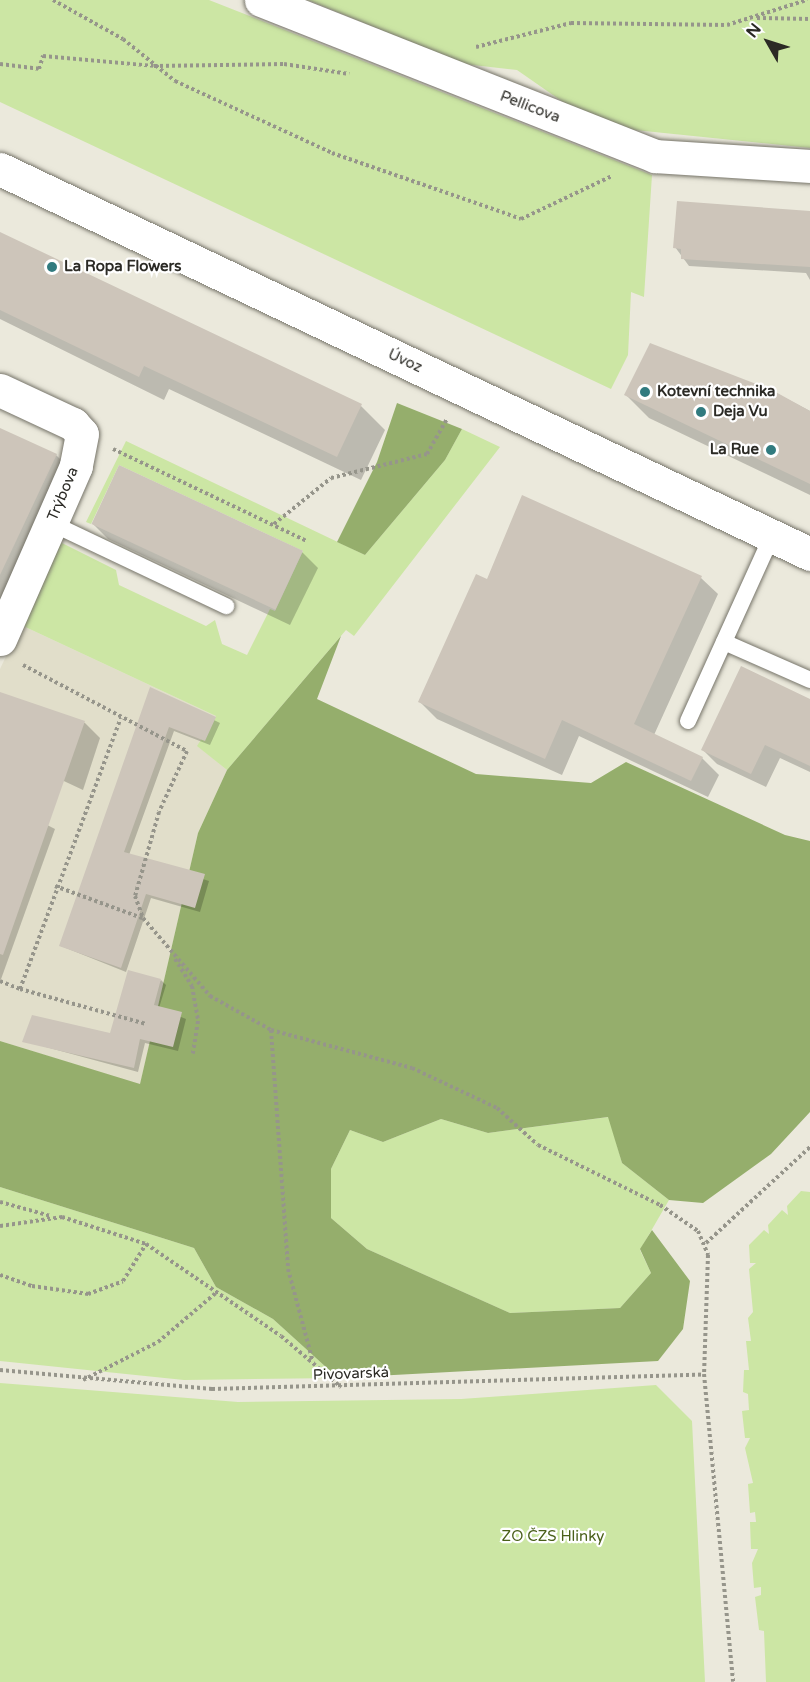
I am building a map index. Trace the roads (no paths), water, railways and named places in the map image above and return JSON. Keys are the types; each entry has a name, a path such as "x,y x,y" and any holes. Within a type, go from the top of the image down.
{"street":[{"name":"Pellicova","path":"261,0 655,156 810,166"},
{"name":"Úvoz","path":"0,169 810,554"},
{"name":"Trýbova","path":"0,390 73,424 82,434 76,466 0,639"}],"lane":[{"path":"51,523 226,606"},
{"path":"688,721 772,536"},
{"path":"724,642 810,680"}],"place":[{"name":"La Ropa Flowers","path":"52,267"},
{"name":"Kotevní technika","path":"645,392"},
{"name":"Deja Vu","path":"701,412"},
{"name":"La Rue","path":"771,450"}],"park label":[{"name":"ZO ČZS Hlinky","path":"553,1537"}]}
